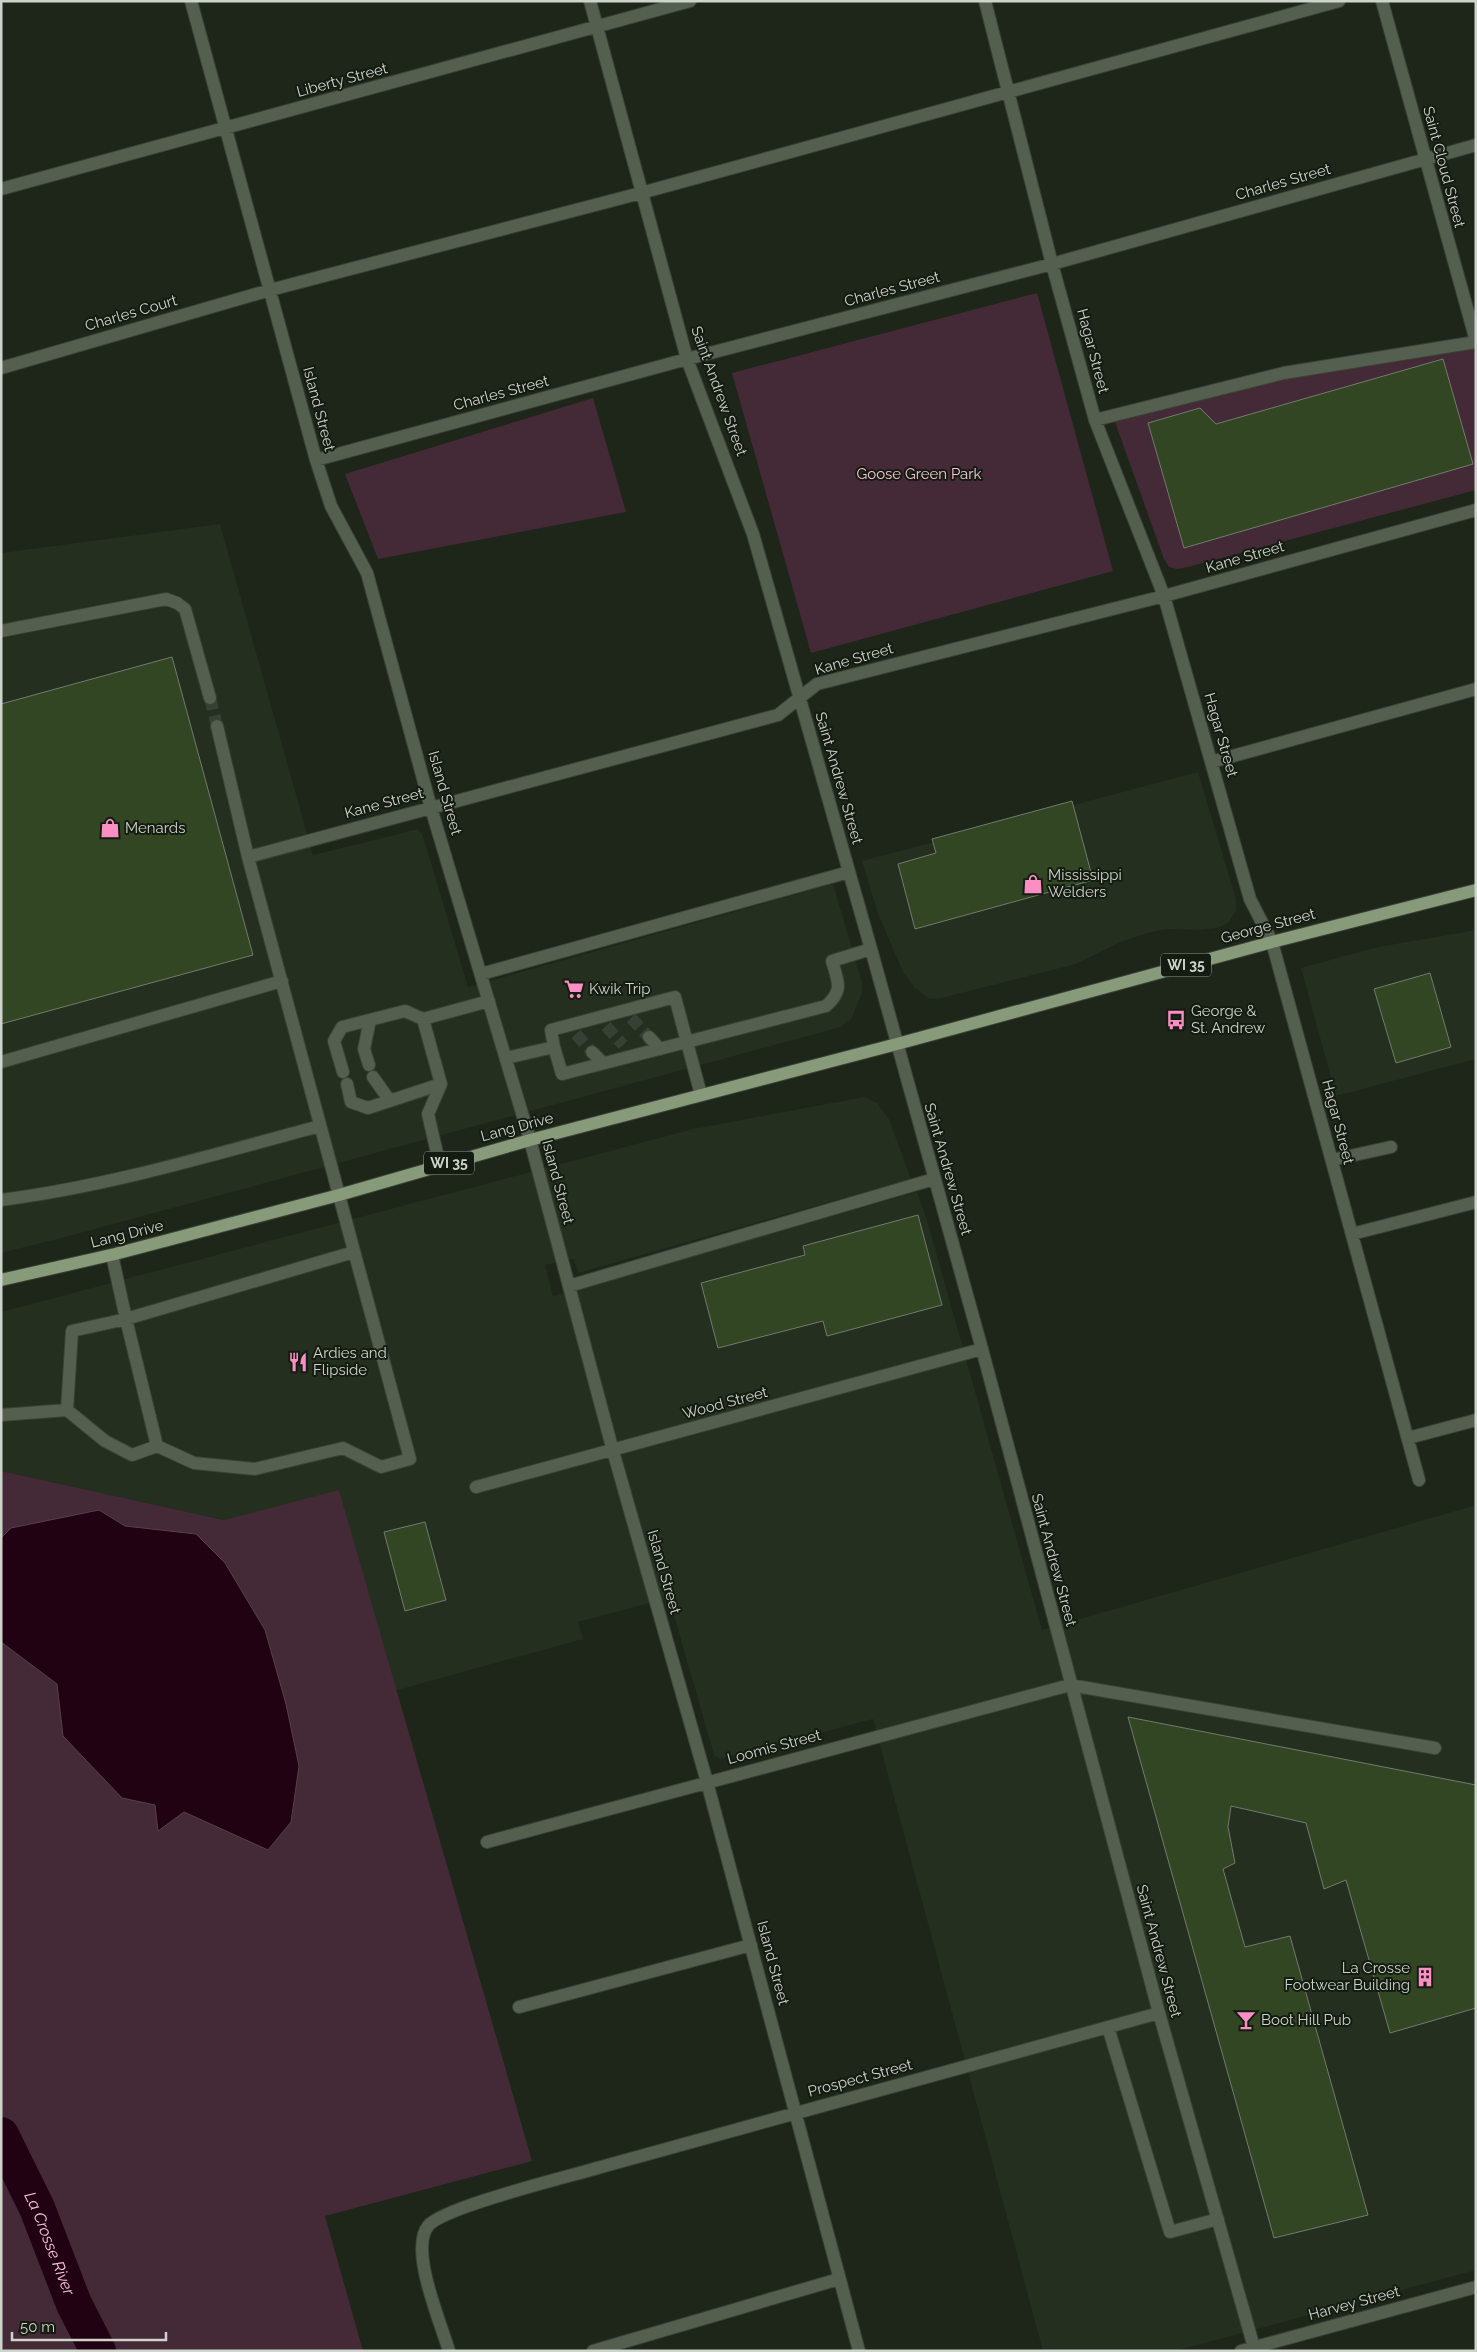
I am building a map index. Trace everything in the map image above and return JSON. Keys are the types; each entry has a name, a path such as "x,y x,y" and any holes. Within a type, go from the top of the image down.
{"main road":[{"name":"George Street","path":"896,1044 1272,942 1476,890"},
{"name":"Lang Drive","path":"1,1280 112,1255 339,1195 530,1140 896,1044"}],"street":[{"name":"Island Street","path":"191,1 316,460 331,506 367,573 431,808 530,1140 613,1451 707,1782 859,2351"},
{"name":"Saint Andrew Street","path":"590,1 687,359 753,534 872,950 896,1044 982,1349 1070,1685 1159,2013 1255,2349"},
{"name":"Liberty Street","path":"1,189 690,1"},
{"name":"Hagar Street","path":"985,1 1052,264 1095,420 1164,596 1250,899 1272,942 1419,1480"},
{"name":"Charles Court","path":"1,368 270,290 641,193 1009,90 1339,1"},
{"name":"Saint Cloud Street","path":"1382,1 1476,342"},
{"name":"Charles Street","path":"316,460 687,359 1052,264 1476,145"},
{"path":"1095,420 1284,373 1476,342"},
{"name":"Kane Street","path":"248,857 778,715 817,684 1164,596 1476,510"},
{"path":"1,631 166,599 177,602 185,609 210,698"},
{"path":"1211,762 1476,689"},
{"path":"1,1415 67,1410 106,1441 132,1455 158,1446 194,1463 255,1469 344,1448 381,1466 410,1458 248,857 217,726"},
{"path":"481,974 849,872"},
{"path":"701,1095 687,1042 675,997 602,1022 572,1029 551,1030 562,1074 603,1063 633,1056 687,1042 826,1006 834,998 838,990 832,961 872,950"},
{"path":"1,1062 282,981"},
{"path":"441,1084 368,1108 351,1102 334,1041 342,1027 405,1011 422,1019 489,1001"},
{"path":"422,1019 441,1084 428,1114 440,1166"},
{"path":"370,1020 364,1049 371,1071 390,1101"},
{"path":"649,1037 660,1049"},
{"path":"623,1045 633,1056"},
{"path":"506,1058 554,1047"},
{"path":"592,1052 603,1063"},
{"path":"1,1200 58,1192 124,1178 320,1126"},
{"path":"1332,1160 1391,1147"},
{"path":"569,1286 934,1179"},
{"path":"1352,1234 1476,1202"},
{"path":"67,1410 72,1331 126,1319 354,1252"},
{"path":"112,1255 158,1446"},
{"name":"Wood Street","path":"476,1487 982,1349"},
{"path":"1408,1438 1476,1420"},
{"path":"1070,1685 1435,1748"},
{"name":"Loomis Street","path":"487,1842 1070,1685"},
{"path":"519,2007 751,1945"},
{"name":"Prospect Street","path":"449,2351 423,2266 420,2244 428,2226 446,2214 570,2176 796,2112 1159,2013"},
{"path":"1108,2027 1170,2232 1218,2219"},
{"path":"593,2351 839,2279"},
{"name":"Harvey Street","path":"1241,2351 1255,2349 1476,2288"}],"shaded area":[{"path":"220,524 313,855 418,829 423,836 468,987 833,884 862,982 862,993 851,1019 841,1027 1,1253 1,553"},
{"path":"1198,772 1236,899 1236,911 1228,923 1218,928 1199,930 1167,929 1151,932 1120,942 1076,964 942,998 929,999 915,988 903,972 878,914 862,861"},
{"path":"1476,930 1476,1059 1336,1096 1301,968 1378,947"},
{"path":"864,1097 877,1103 889,1119 911,1179 578,1273 574,1259 545,1265 553,1296 917,1192 927,1220 1042,1630 1476,1505 1476,2270 1175,2351 1043,2351 873,1719 720,1759 714,1755 669,1598 578,1622 583,1639 394,1691 339,1491 224,1520 1,1471 1,1312 693,1129"},
{"path":"99,1510 125,1526 196,1534 225,1563 265,1630 286,1704 299,1766 291,1822 268,1850 184,1812 158,1831 155,1805 122,1798 63,1736 57,1684 1,1642 1,1538 11,1528"}],"green space":[{"name":"Goose Green Park","path":"1037,293 1113,571 811,653 732,373"},
{"path":"1476,345 1476,490 1188,567 1177,569 1169,567 1164,559 1115,422 1276,379"},
{"path":"593,398 626,512 378,559 345,474"},
{"path":"1,1471 224,1520 339,1490 532,2161 325,2216 363,2351 1,2351"}],"building":[{"path":"1443,359 1473,464 1184,548 1148,423 1200,408 1216,424"},
{"name":"Menards","path":"172,657 253,955 1,1024 1,704"},
{"path":"1072,801 1093,880 915,929 898,864 936,853 932,839"},
{"path":"1430,973 1451,1047 1396,1063 1374,989"},
{"path":"918,1215 942,1305 827,1336 823,1321 718,1348 701,1283 805,1255 803,1246"},
{"path":"425,1522 446,1600 405,1611 384,1532"},
{"name":"La Crosse Footwear Building","path":"1128,1717 1476,1785 1476,2008 1390,2033 1346,1880 1324,1889 1306,1823 1231,1806 1228,1827 1235,1863 1223,1869 1245,1947 1290,1936 1368,2215 1274,2238"}],"waterway":[{"name":"La Crosse River","path":"1,2135 37,2208 74,2304 98,2351"}],"tunnel":[{"path":"210,698 217,726"},
{"path":"631,1018 649,1037"},
{"path":"606,1026 623,1045"},
{"path":"576,1034 592,1052"}],"place":[{"name":"Menards","path":"110,828"},
{"name":"Mississippi Welders","path":"1033,884"},
{"name":"Kwik Trip","path":"574,989"},
{"name":"George & St. Andrew","path":"1176,1020"},
{"name":"Ardies and Flipside","path":"298,1362"},
{"name":"La Crosse Footwear Building","path":"1425,1977"},
{"name":"Boot Hill Pub","path":"1246,2020"}]}
